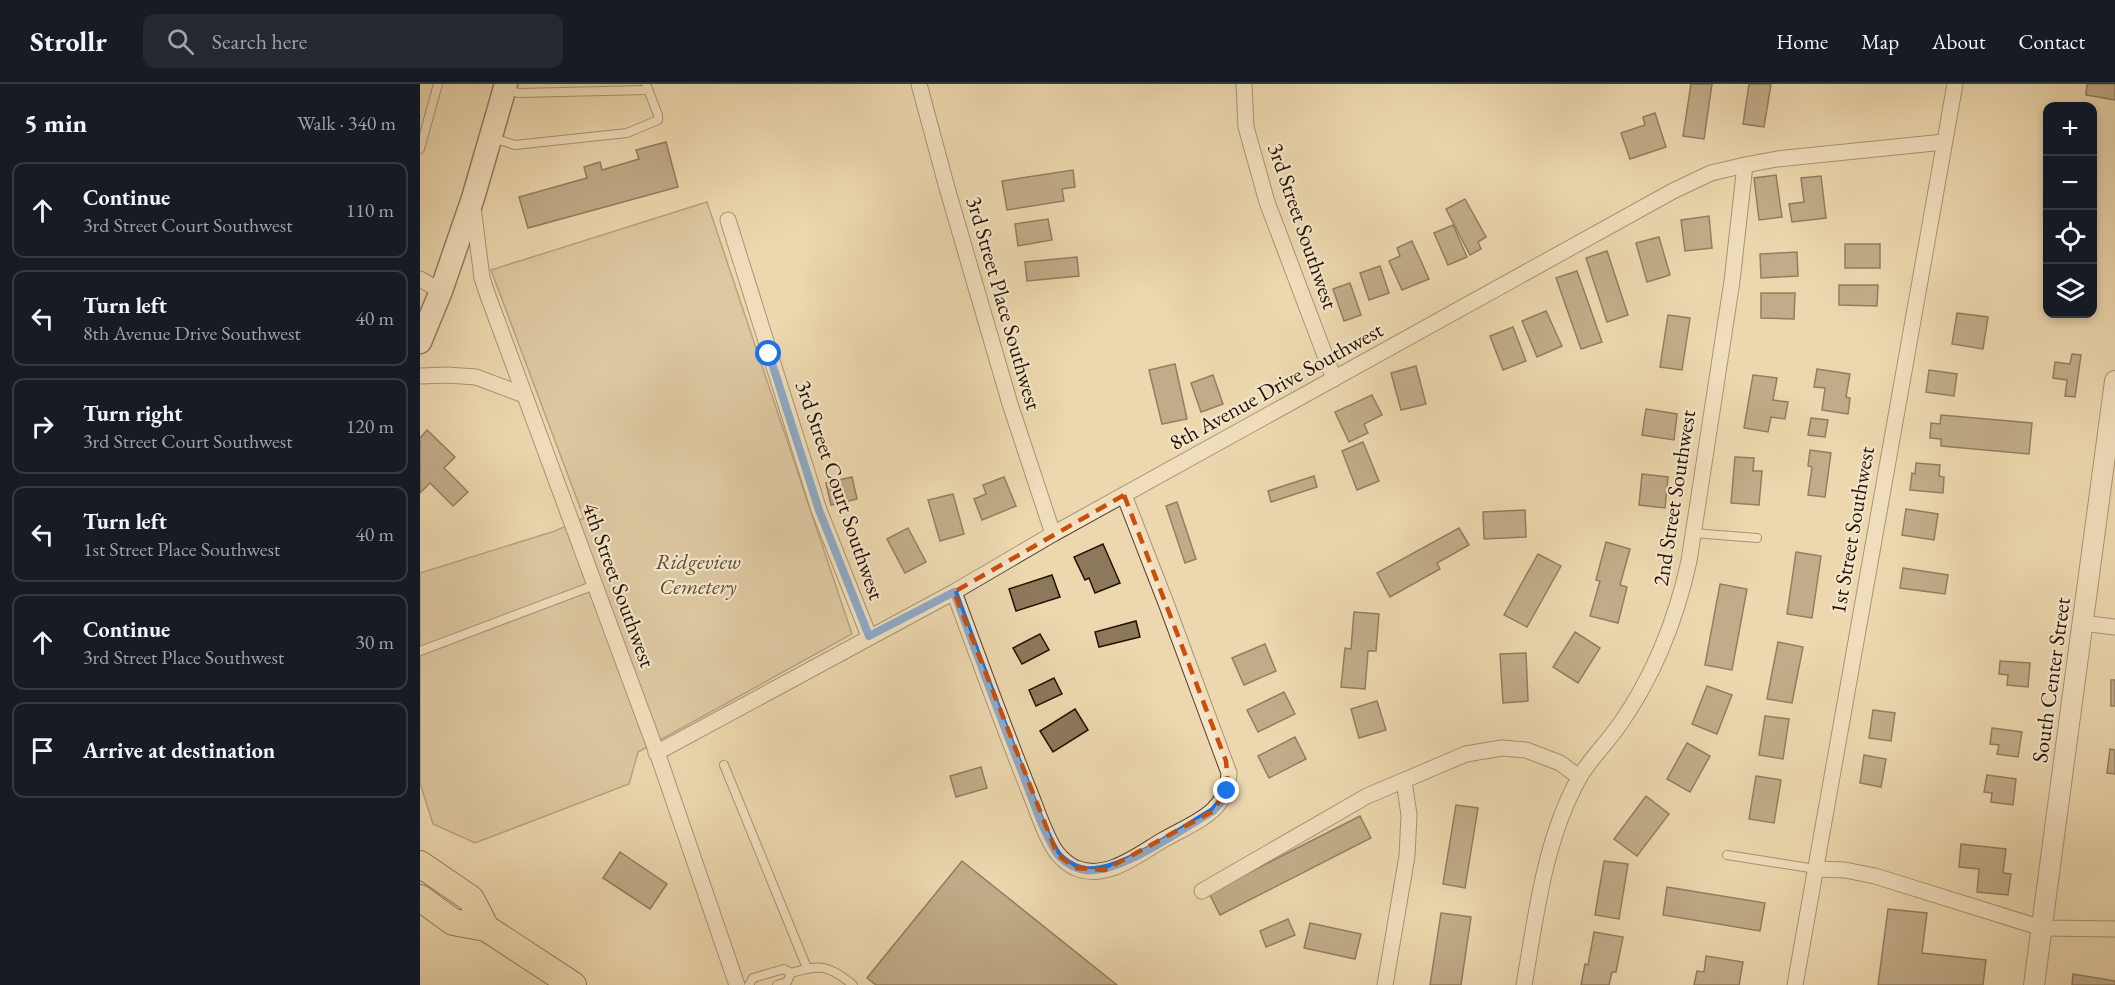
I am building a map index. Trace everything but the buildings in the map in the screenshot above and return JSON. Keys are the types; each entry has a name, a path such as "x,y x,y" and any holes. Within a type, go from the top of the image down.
{"main road":[{"path":"420,342 441,291 506,87"},
{"path":"420,864 471,899 486,928"},
{"path":"420,898 453,921 486,928 565,983"}],"street":[{"name":"3rd Street Place Southwest","path":"919,84 1010,404 1053,534"},
{"name":"3rd Street Southwest","path":"1244,84 1246,127 1267,202 1335,379"},
{"name":"1st Street Southwest","path":"1795,985 1955,84"},
{"name":"8th Avenue Drive Southwest","path":"656,753 954,592 1053,534 1673,191 1711,174 1777,159 1944,142"},
{"name":"2nd Street Southwest","path":"1524,985 1548,859 1561,818 1579,777 1620,725 1638,697 1664,645 1682,595 1732,281 1745,165"},
{"name":"4th Street Southwest","path":"472,198 482,278 596,585 737,985"},
{"name":"3rd Street Court Southwest","path":"728,220 819,510 869,636"},
{"path":"420,279 441,291"},
{"path":"420,376 476,377 524,395"},
{"name":"South Center Street","path":"2034,985 2115,381"},
{"path":"954,592 1042,823 1057,854 1075,868 1087,870 1106,870 1123,864 1213,811 1221,802 1228,786 1229,773 1124,495"},
{"path":"2082,623 2115,627"},
{"path":"1202,891 1367,796 1466,754 1502,748 1526,750 1560,763 1579,777"},
{"path":"1385,985 1408,848 1409,815 1404,780"},
{"path":"1816,869 1845,870 1875,876 2042,928 2115,929"}],"lane":[{"path":"420,149 438,84"},
{"path":"491,138 515,145 627,133 658,120 647,87 519,93 506,87"},
{"path":"1693,532 1757,538"},
{"path":"420,651 596,585"},
{"path":"724,765 807,969"},
{"path":"1727,855 1816,869"},
{"path":"749,985 753,978 784,969 791,973 827,968 853,985"},
{"path":"777,985 787,982 791,973"}],"highlighted area":[{"path":"1124,495 1226,761 1228,786 1213,811 1105,870 1075,868 1057,854 954,592"}],"green space":[{"name":"Ridgeview Cemetery","path":"707,202 852,634 638,752 629,784 475,843 433,824 420,783 420,573 555,531 584,518 491,270"}],"route":[{"path":"769,354 819,510 869,636 954,592 1042,823 1057,854 1075,868 1087,870 1106,870 1123,864 1213,811 1227,791"}]}
